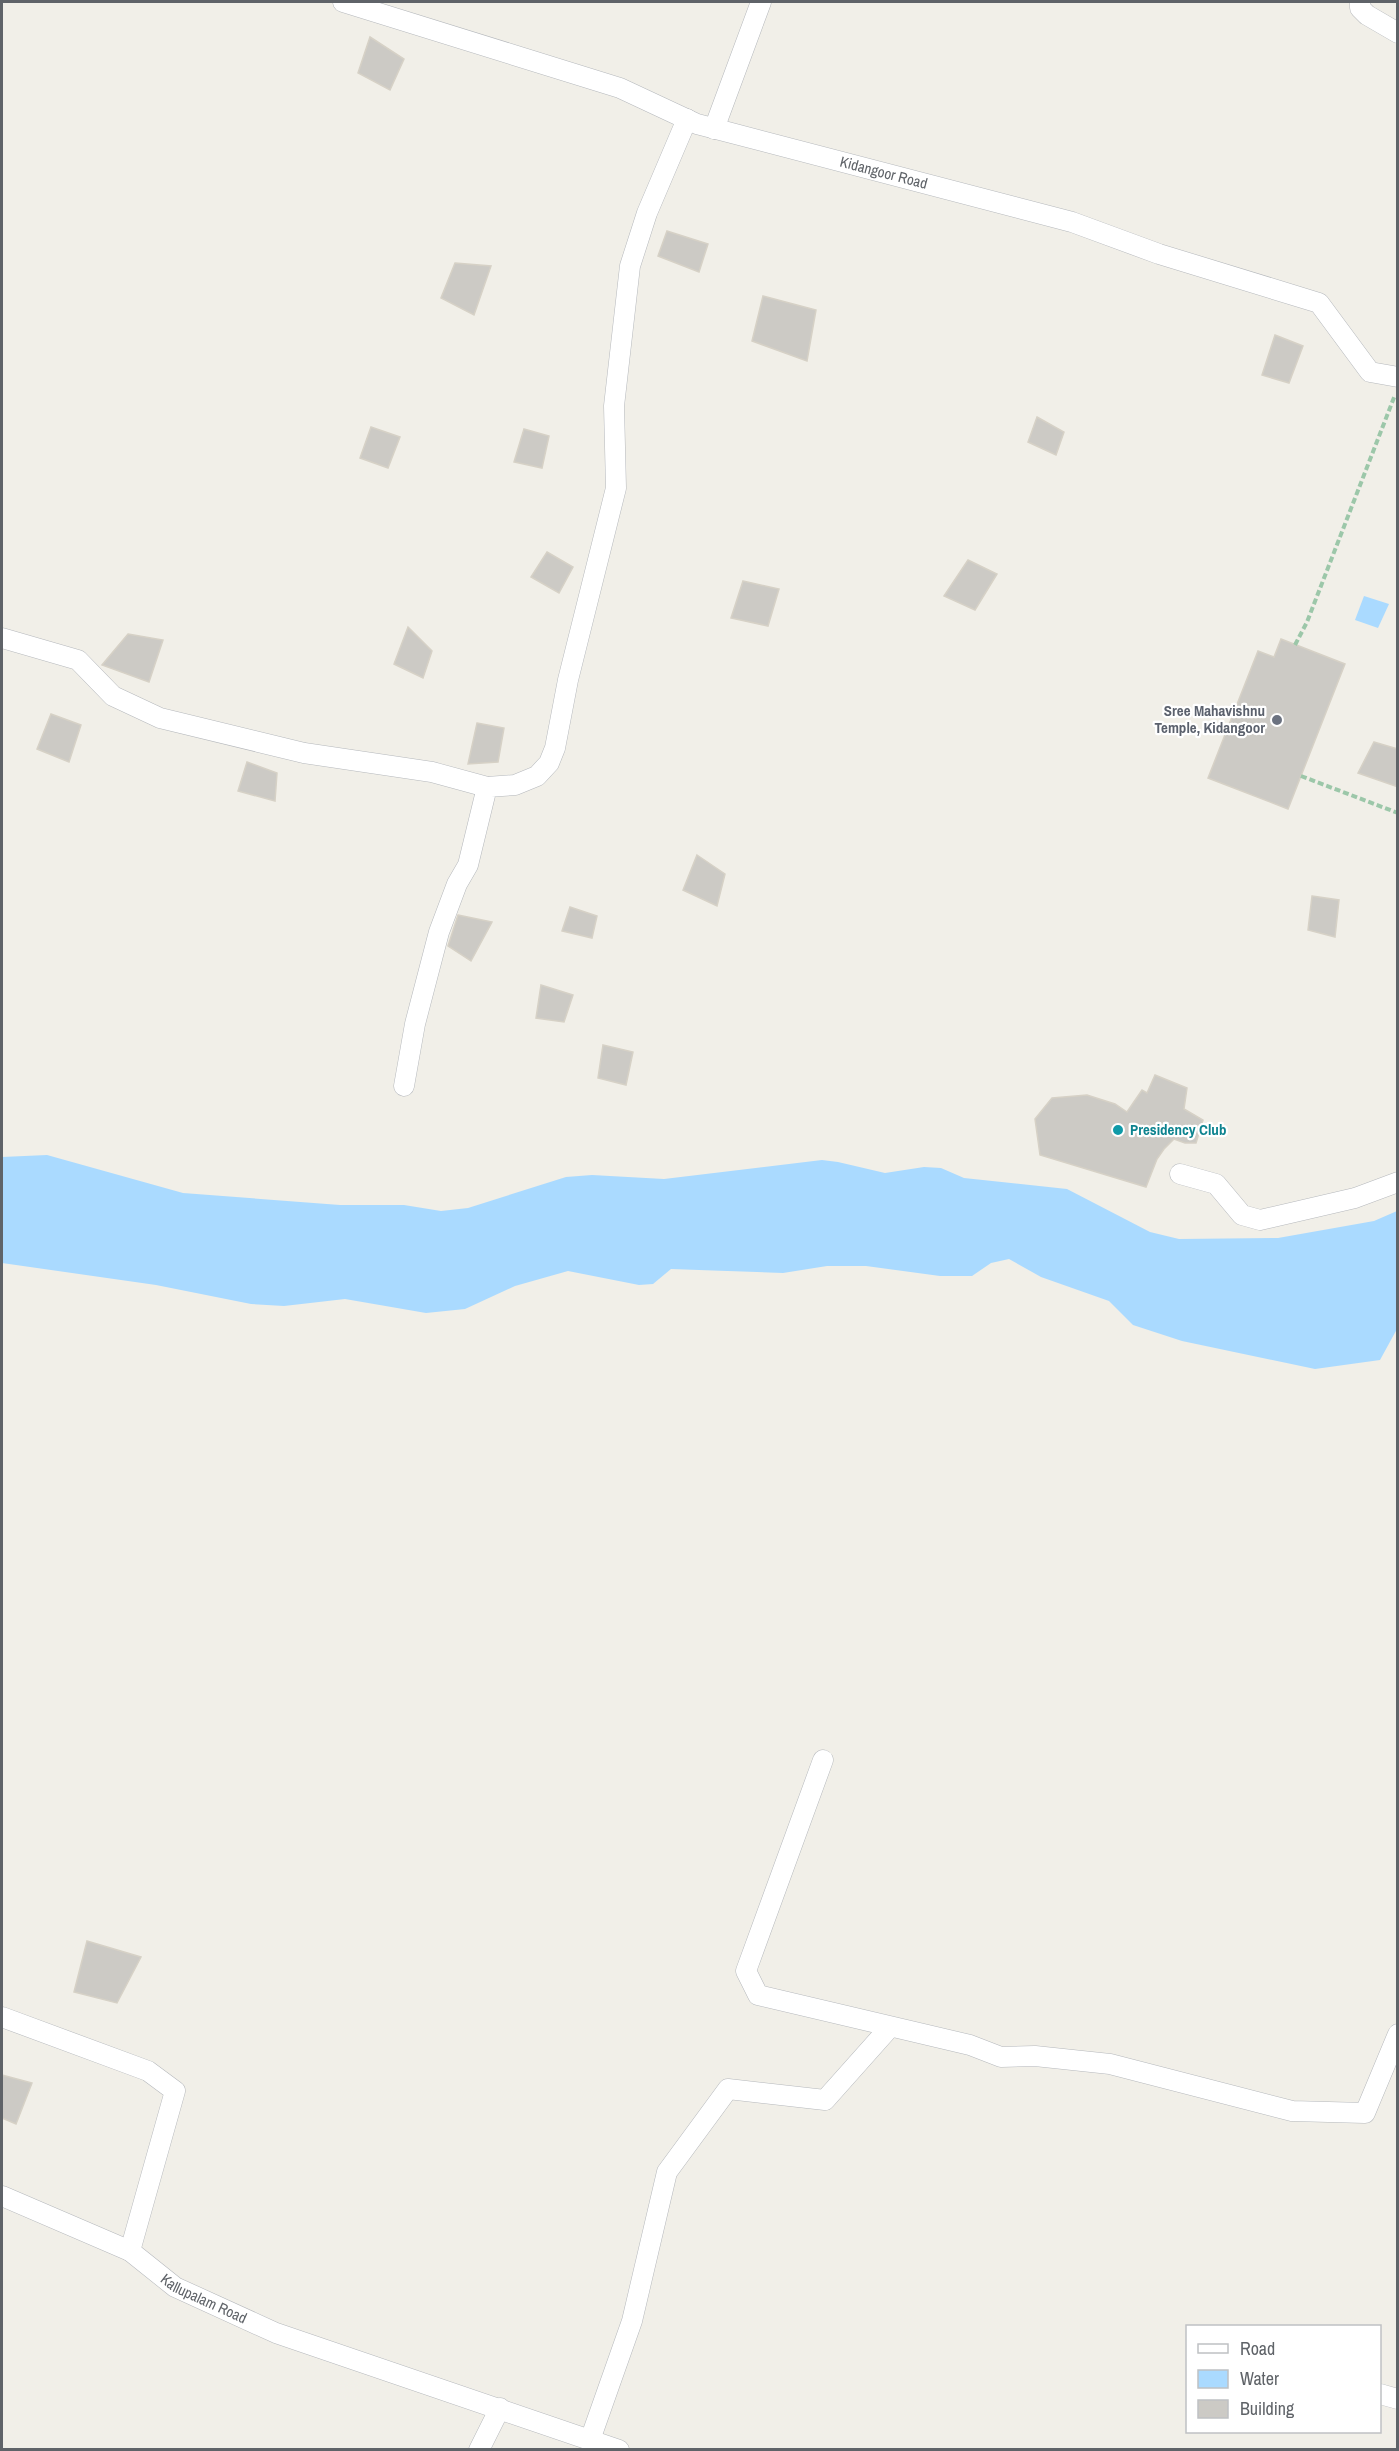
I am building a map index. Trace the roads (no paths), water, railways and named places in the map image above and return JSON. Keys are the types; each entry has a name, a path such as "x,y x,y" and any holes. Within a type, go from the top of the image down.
{"street":[{"name":"Kidangoor Road","path":"343,2 620,88 714,129 1072,222 1159,254 1319,303 1370,372 1398,377"},
{"path":"714,129 761,2"},
{"path":"1360,2 1360,8 1366,15 1398,33"},
{"path":"2,638 78,660 113,696 160,718 304,753 432,772 487,787 515,785 537,776 549,763 555,748 573,660 616,488 614,406 630,266 647,213 687,119"},
{"path":"404,1086 415,1024 439,932 457,884 468,865 487,787"},
{"path":"1180,1174 1216,1184 1242,1215 1260,1220 1355,1198 1398,1182"},
{"path":"824,1760 746,1971 758,1995 970,2045 1000,2057 1035,2056 1110,2064 1292,2110 1365,2113 1398,2034"},
{"path":"2,2017 148,2071 174,2091 130,2252"},
{"path":"590,2440 632,2321 666,2172 728,2089 825,2100 890,2027"},
{"name":"Kallupalam Road","path":"2,2196 130,2252 175,2286 276,2333 619,2450"},
{"path":"1381,2394 1398,2399"},
{"path":"479,2450 500,2408"}],"water":[{"path":"1364,596 1389,604 1378,628 1355,620"},
{"path":"47,1155 183,1193 340,1205 404,1205 441,1211 468,1208 566,1177 592,1175 664,1179 822,1160 885,1173 924,1167 941,1168 964,1178 1067,1189 1150,1232 1179,1239 1278,1238 1374,1221 1397,1211 1397,1329 1380,1360 1315,1369 1182,1341 1133,1325 1109,1301 1041,1277 1009,1259 991,1263 972,1276 940,1276 866,1266 827,1266 783,1273 671,1269 653,1284 639,1285 568,1271 515,1286 465,1309 426,1313 345,1299 284,1306 251,1304 156,1285 2,1263 2,1157"}],"place":[{"name":"Sree Mahavishnu Temple, Kidangoor","path":"1277,720"},
{"name":"Presidency Club","path":"1118,1130"}]}
